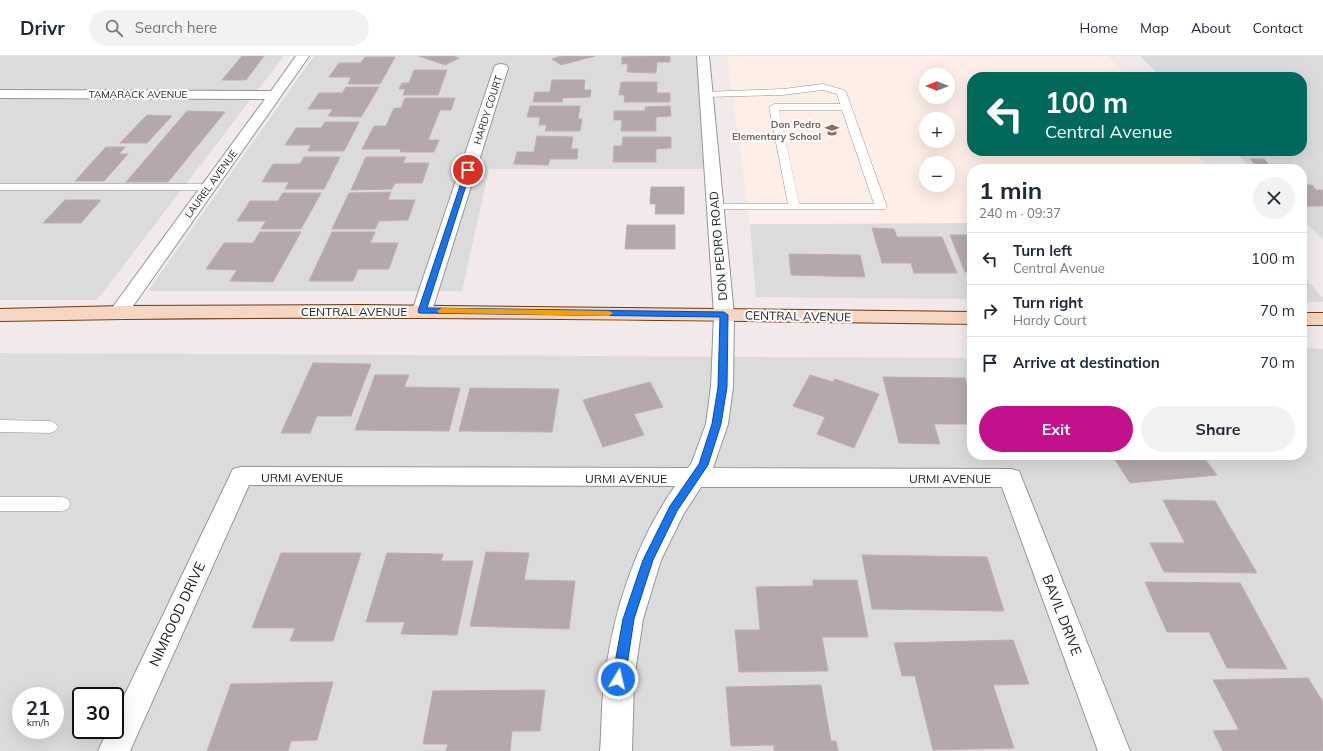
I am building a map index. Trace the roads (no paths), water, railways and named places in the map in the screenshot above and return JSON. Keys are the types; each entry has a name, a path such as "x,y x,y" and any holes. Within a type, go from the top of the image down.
{"street":[{"name":"LAUREL AVENUE","path":"119,312 303,56"},
{"name":"DON PEDRO ROAD","path":"616,751 618,679 628,619 648,560 674,509 703,465 717,424 722,387 724,315 703,56"},
{"name":"HARDY COURT","path":"422,311 501,68"},
{"name":"TAMARACK AVENUE","path":"0,94 275,95"},
{"name":"CENTRAL AVENUE","path":"0,315 119,312 422,311 967,318"},
{"path":"1307,319 1323,319"},
{"name":"URMI AVENUE","path":"241,476 1011,478"},
{"name":"NIMROOD DRIVE","path":"114,751 241,476"},
{"name":"BAVIL DRIVE","path":"1011,478 1114,751"}],"lane":[{"path":"706,94 783,92 823,87 841,92 881,207 715,207"},
{"path":"794,207 774,107 846,107"},
{"path":"0,187 209,187"},
{"path":"0,426 50,427"},
{"path":"0,504 62,504"}],"place":[{"name":"Don Pedro Elementary School","path":"832,130"}]}
